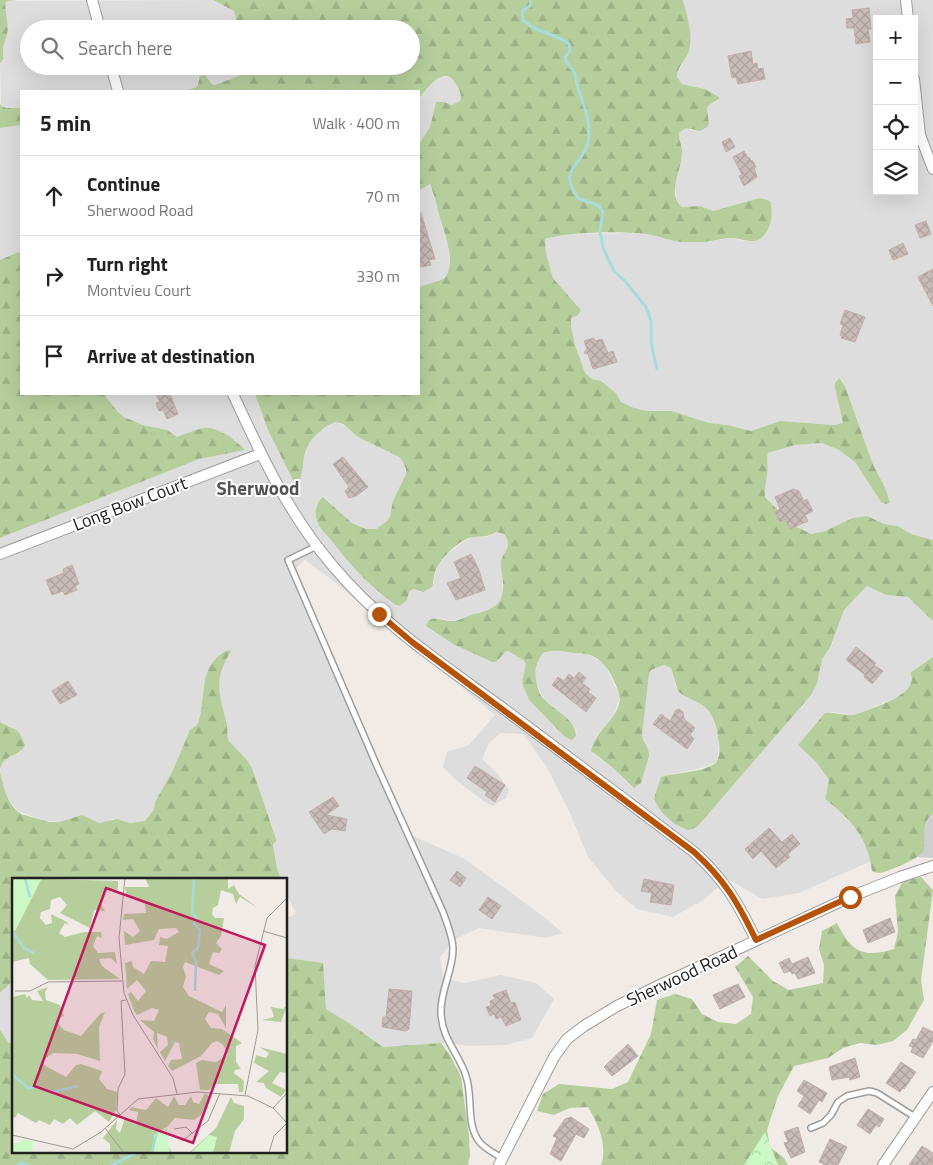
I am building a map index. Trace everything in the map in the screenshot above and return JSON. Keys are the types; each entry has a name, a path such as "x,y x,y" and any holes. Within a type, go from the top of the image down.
{"street":[{"path":"92,0 98,20"},
{"path":"906,0 908,15"},
{"path":"113,75 118,90"},
{"path":"917,105 920,135 933,169"},
{"path":"233,395 260,454 291,510 317,546 363,600 412,642 694,852 726,885 741,908 756,940"},
{"name":"Long Bow Court","path":"0,554 260,454"},
{"name":"Sherwood Road","path":"501,1162 560,1047 574,1033 594,1019 756,940 867,890 933,866"},
{"path":"883,1165 933,1092"}],"lane":[{"path":"317,546 288,560 377,766 443,912 453,948 441,1011 442,1025 445,1037 466,1075 472,1123 478,1141 501,1162"},
{"path":"811,1128 823,1123 831,1115 838,1102 847,1096 869,1091 877,1093 915,1117"}],"shaded area":[{"path":"213,0 234,10 236,18 236,20 20,20 20,75 241,75 215,85 207,77 198,78 197,87 188,90 20,90 20,108 7,108 1,106 0,64 3,59 3,48 8,30 5,3 7,1"},
{"path":"683,0 933,0 933,540 911,534 898,526 884,524 867,516 811,534 793,525 765,497 768,453 795,445 822,443 852,458 881,502 890,503 886,490 872,462 845,386 837,378 835,388 843,423 834,425 780,421 751,431 728,425 709,423 672,411 648,411 634,408 621,402 617,394 601,381 592,379 585,373 575,345 571,326 571,318 578,306 553,278 546,253 545,239 581,234 628,233 651,235 680,242 705,242 730,238 744,241 763,238 770,225 772,206 741,203 713,211 700,206 682,207 677,201 675,186 681,162 682,147 679,133 686,128 695,131 709,122 707,108 718,101 719,97 705,89 682,84 676,77 687,57 690,31"},
{"path":"440,77 449,77 456,83 462,97 460,101 453,105 444,102 435,105 430,127 420,142 420,97 431,82"},
{"path":"20,125 20,251 0,260 0,128"},
{"path":"430,184 448,246 450,271 441,281 420,287 420,190"},
{"path":"105,395 255,395 262,414 297,486 302,472 306,447 325,425 335,422 343,425 358,437 399,457 406,469 405,479 393,501 390,516 387,521 376,529 366,529 352,523 324,497 358,571 379,594 413,589 420,592 434,583 435,573 439,564 449,553 465,541 474,537 488,537 496,532 504,534 507,538 509,549 504,556 501,566 503,570 502,594 498,603 490,609 453,621 438,618 430,620 426,626 453,644 492,662 496,662 508,651 523,660 526,668 523,678 529,700 546,718 576,736 577,732 572,724 546,701 540,693 535,675 538,661 543,653 558,649 577,654 587,654 604,664 620,698 613,717 597,735 591,748 593,754 613,768 632,787 649,751 642,740 642,735 649,674 651,670 664,665 671,668 676,687 686,697 695,700 707,709 713,717 719,741 718,756 714,763 705,767 661,777 654,798 699,824 811,695 822,659 831,648 844,609 867,586 886,595 908,597 933,621 933,657 910,673 912,681 910,686 900,696 854,715 835,712 825,713 798,745 817,763 829,780 825,799 845,814 863,838 871,861 799,893 762,899 728,879 703,900 673,917 637,909 615,890 588,857 570,813 546,766 523,734 501,733 489,743 482,759 497,773 509,790 506,798 493,806 456,780 443,767 447,752 469,745 495,715 332,580 305,560 296,568 406,833 465,859 563,933 546,938 479,928 455,939 440,957 443,979 465,983 501,975 536,983 554,999 532,1038 506,1045 465,1046 441,1043 383,1047 326,1009 322,963 288,958 288,917 296,914 288,896 288,878 281,878 273,844 276,839 252,768 228,740 228,727 221,708 219,688 221,668 228,650 197,725 190,730 173,770 155,802 154,809 145,821 130,823 112,819 104,823 98,823 82,815 59,822 44,821 18,811 5,795 0,766 6,758 21,752 12,727 0,722 0,538 199,459 244,450 238,443 211,429 201,429 177,437 167,430 143,425 124,417"},
{"path":"933,814 933,858 918,857 923,851 924,832 927,822"},
{"path":"12,982 12,1043 9,1043 0,1030 0,993"}],"green space":[{"path":"0,0 17,0 5,3 8,30 3,48 3,59 0,64"},
{"path":"213,0 683,0 690,28 690,42 687,56 679,68 677,77 682,84 705,89 719,97 719,99 707,108 709,123 707,127 700,131 686,128 679,133 682,150 675,189 677,202 682,207 700,206 713,211 760,198 770,201 772,211 771,222 764,236 753,241 724,238 704,242 681,242 641,233 613,232 582,233 545,239 546,253 553,278 581,310 578,315 571,318 571,326 575,345 585,373 592,379 601,381 617,394 621,402 634,408 648,411 672,411 709,423 728,425 751,431 780,421 834,425 843,423 835,388 835,383 839,378 845,386 872,462 886,490 890,503 885,504 881,502 855,462 839,450 822,443 795,445 768,453 765,497 793,525 811,534 825,531 853,518 867,516 884,524 898,526 911,534 933,540 933,621 908,597 886,595 867,586 844,610 830,648 822,659 817,683 811,695 697,827 689,830 672,822 659,808 654,798 661,777 707,768 717,761 719,753 717,730 712,716 703,706 678,691 671,668 664,665 651,670 649,674 642,735 649,756 641,783 634,788 591,751 597,737 615,713 620,699 610,673 596,658 588,654 555,651 543,653 538,661 536,676 539,692 549,704 572,724 576,736 572,740 564,736 529,700 522,683 526,664 523,660 508,651 496,662 492,662 453,644 426,626 431,619 457,620 489,610 497,604 503,590 501,563 508,547 504,534 496,532 469,538 459,544 437,567 432,587 423,592 413,589 409,592 407,600 400,606 387,598 353,567 319,526 316,511 317,505 323,497 352,523 366,529 376,529 387,521 390,516 393,501 406,474 402,460 358,437 343,424 335,422 324,428 311,440 305,454 300,480 296,486 268,430 255,395 420,395 420,287 444,279 450,263 448,244 430,184 420,190 420,142 430,127 436,102 452,105 460,101 461,97 453,79 448,76 437,79 420,97 420,90 188,90 197,87 200,76 205,75 215,85 241,75 420,75 420,20 236,20 234,11"},
{"path":"0,103 1,106 7,108 20,108 20,125 0,128"},
{"path":"20,251 20,395 105,395 124,417 143,425 167,430 177,437 203,428 214,429 237,442 245,450 199,459 0,538 0,260"},
{"path":"228,650 231,651 222,670 219,687 227,724 228,740 252,768 276,839 273,845 281,878 12,878 12,982 0,993 0,771 4,789 9,800 21,814 49,822 59,822 82,815 99,823 117,819 130,823 145,821 154,809 155,802 173,770 190,730 197,725 207,672 218,656"},
{"path":"933,657 933,814 925,827 923,852 916,858 880,873 872,871 867,849 857,830 843,814 825,799 829,780 817,763 798,745 825,713 854,715 892,700 908,688 912,681 910,673"},
{"path":"0,722 18,732 25,745 19,752 5,760 0,769"},
{"path":"921,877 933,890 921,980 924,1000 907,1030 893,1041 877,1045 860,1043 843,1048 828,1058 794,1066 778,1096 767,1130 770,1147 784,1158 788,1165 601,1165 603,1143 598,1127 588,1107 570,1108 554,1115 537,1111 543,1094 559,1084 612,1089 628,1082 651,1034 657,1000 675,994 692,999 702,1014 718,1022 736,1024 751,1014 753,997 735,967 748,956 773,981 789,990 823,983 824,965 819,949 822,931 837,923 847,940 859,950 866,953 874,953 894,949 898,932 895,896 903,881"},
{"path":"288,958 323,963 326,1009 383,1047 441,1043 450,1055 461,1077 469,1136 470,1156 468,1165 0,1165 0,1030 9,1043 12,1043 12,1152 288,1152"},
{"path":"765,1132 778,1165 744,1165"}],"building":[{"path":"869,8 871,29 868,29 870,42 856,44 854,28 847,28 846,19 853,18 852,10"},
{"path":"751,51 753,64 757,63 758,69 763,68 765,79 738,84 736,77 732,78 728,56"},
{"path":"730,138 735,147 726,152 722,142"},
{"path":"744,151 756,167 754,168 757,177 744,186 739,176 742,175 733,157"},
{"path":"420,214 435,259 429,260 431,265 421,267 420,263"},
{"path":"926,221 931,234 920,238 915,225"},
{"path":"903,243 908,254 893,260 889,250"},
{"path":"933,269 933,306 918,277"},
{"path":"845,310 865,317 855,342 841,338 842,336 840,335 843,325 840,324"},
{"path":"594,338 595,341 602,339 608,353 613,351 617,362 593,369 588,354 584,353 587,349 584,341"},
{"path":"156,395 170,395 178,414 167,419 163,410 159,411 156,403 160,402"},
{"path":"343,457 368,487 356,496 349,498 345,491 349,487 333,464"},
{"path":"793,489 799,491 804,501 807,499 813,511 805,515 808,521 790,529 785,519 780,522 775,512 780,509 775,497"},
{"path":"471,554 479,570 485,590 456,600 447,583 461,578 454,562"},
{"path":"72,565 79,584 75,586 77,590 65,595 63,591 52,595 46,580 64,573 63,569"},
{"path":"856,647 883,671 872,684 864,677 865,675 846,660"},
{"path":"579,672 586,678 582,683 590,689 588,692 596,698 586,712 552,685 558,677 564,681 569,674 574,678"},
{"path":"68,681 77,695 60,704 52,691"},
{"path":"679,709 683,712 684,719 695,728 690,735 694,739 687,749 653,724 661,714 670,721 676,710"},
{"path":"475,766 505,785 495,802 485,795 487,792 467,778"},
{"path":"333,797 339,806 326,815 347,819 345,831 332,829 324,834 309,812"},
{"path":"769,828 782,842 792,834 800,844 790,852 788,855 790,857 776,868 761,851 753,859 745,849"},
{"path":"457,871 466,878 460,887 450,880"},
{"path":"644,879 674,885 671,905 650,902 652,893 641,891"},
{"path":"488,897 501,906 492,919 479,910"},
{"path":"890,918 895,932 868,943 863,930"},
{"path":"808,957 815,973 798,979 795,973 792,974 790,971 784,973 779,963 789,958 792,964"},
{"path":"738,984 745,997 720,1009 713,995"},
{"path":"389,989 412,991 409,1029 406,1031 382,1027 383,1017 386,1017"},
{"path":"506,990 511,1003 515,1002 521,1020 506,1026 501,1017 496,1019 494,1014 490,1016 486,1007 491,1006 490,1001 495,999 493,995"},
{"path":"923,1027 933,1032 933,1041 923,1058 911,1052 913,1047 909,1046 913,1039 916,1040"},
{"path":"628,1044 638,1056 612,1076 604,1067"},
{"path":"855,1058 860,1077 850,1080 849,1077 832,1080 829,1067"},
{"path":"901,1062 916,1072 900,1092 886,1083"},
{"path":"804,1080 827,1093 822,1102 819,1100 810,1114 798,1106 804,1096 797,1091"},
{"path":"868,1109 884,1119 879,1127 876,1125 870,1134 857,1125"},
{"path":"571,1117 589,1129 584,1138 576,1134 561,1161 550,1154 557,1138 553,1136 565,1119"},
{"path":"798,1127 805,1152 791,1158 784,1143 788,1142 784,1132"},
{"path":"830,1139 847,1147 838,1165 826,1165 819,1162"},
{"path":"922,1146 933,1153 933,1165 909,1165"}],"waterway":[{"path":"531,0 530,6 522,11 523,20 534,28 558,37 569,44 570,51 565,57 575,74 586,113 589,128 588,142 585,151 570,174 572,188 578,198 599,206 603,212 600,231 603,248 614,271 625,281 646,307 651,321 651,343 657,369"},
{"path":"112,1165 138,1152"},
{"path":"18,1165 22,1163 27,1165"}],"district":[{"name":"Sherwood","path":"258,488"}],"route":[{"path":"379,614 412,642 708,864 733,895 756,940 850,897"}]}
